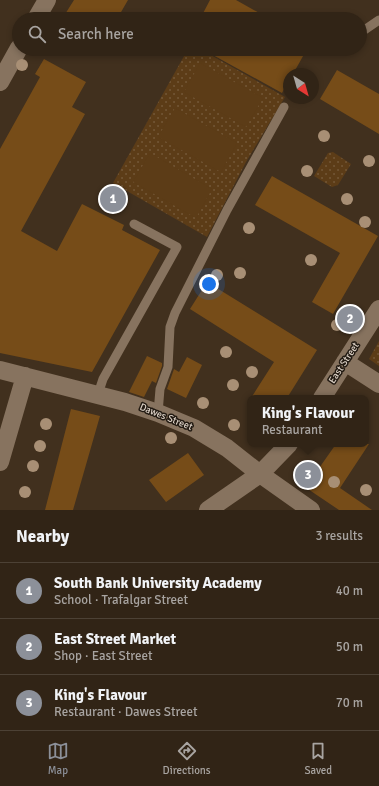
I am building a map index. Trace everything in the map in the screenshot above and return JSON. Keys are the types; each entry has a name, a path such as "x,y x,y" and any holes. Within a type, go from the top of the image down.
{"street":[{"path":"40,12 47,0"},
{"path":"0,82 15,56"},
{"name":"East Street","path":"324,395 379,309"},
{"path":"345,362 379,384"},
{"name":"Dawes Street","path":"0,370 98,394 158,413 194,428 227,448 260,474 311,510"},
{"path":"0,462 25,376"},
{"path":"208,510 260,474 286,447"}],"lane":[{"path":"367,28 379,20"},
{"path":"158,413 160,389 168,367 170,327 175,313 227,210 284,107"},
{"path":"98,394 103,379 176,248 134,224"}],"shaded area":[{"path":"184,56 212,56 283,96 283,100 246,162 207,237 113,183"},
{"path":"200,63 263,98 246,127 184,92"},
{"path":"175,108 237,143 221,172 158,137"},
{"path":"333,152 351,164 338,185 332,187 314,176 328,153"},
{"path":"150,153 212,189 196,218 133,182"},
{"path":"379,341 379,366 369,359"}],"building":[{"path":"74,0 128,0 121,12 66,12"},
{"path":"210,0 236,0 257,12 204,12"},
{"path":"215,56 303,56 296,68 283,68 282,93"},
{"path":"44,59 86,82 72,107 85,114 21,231 57,251 82,204 124,225 122,230 160,250 92,372 0,353 0,149 40,77 35,74"},
{"path":"337,70 379,94 379,134 320,99"},
{"path":"272,176 378,236 333,314 312,302 340,253 255,205"},
{"path":"207,282 317,350 289,395 253,395 274,362 190,309"},
{"path":"147,356 162,363 162,366 156,383 152,381 144,397 129,392"},
{"path":"187,357 202,365 186,398 167,389 174,369 179,372"},
{"path":"71,409 100,416 73,510 45,510"},
{"path":"334,447 367,447 340,488 372,510 339,510 296,481 307,465 317,471"},
{"path":"188,453 204,475 166,502 149,480"}],"place":[{"name":"South Bank University Academy","path":"113,199"},
{"name":"East Street Market","path":"350,319"},
{"name":"King's Flavour","path":"308,475"}]}
